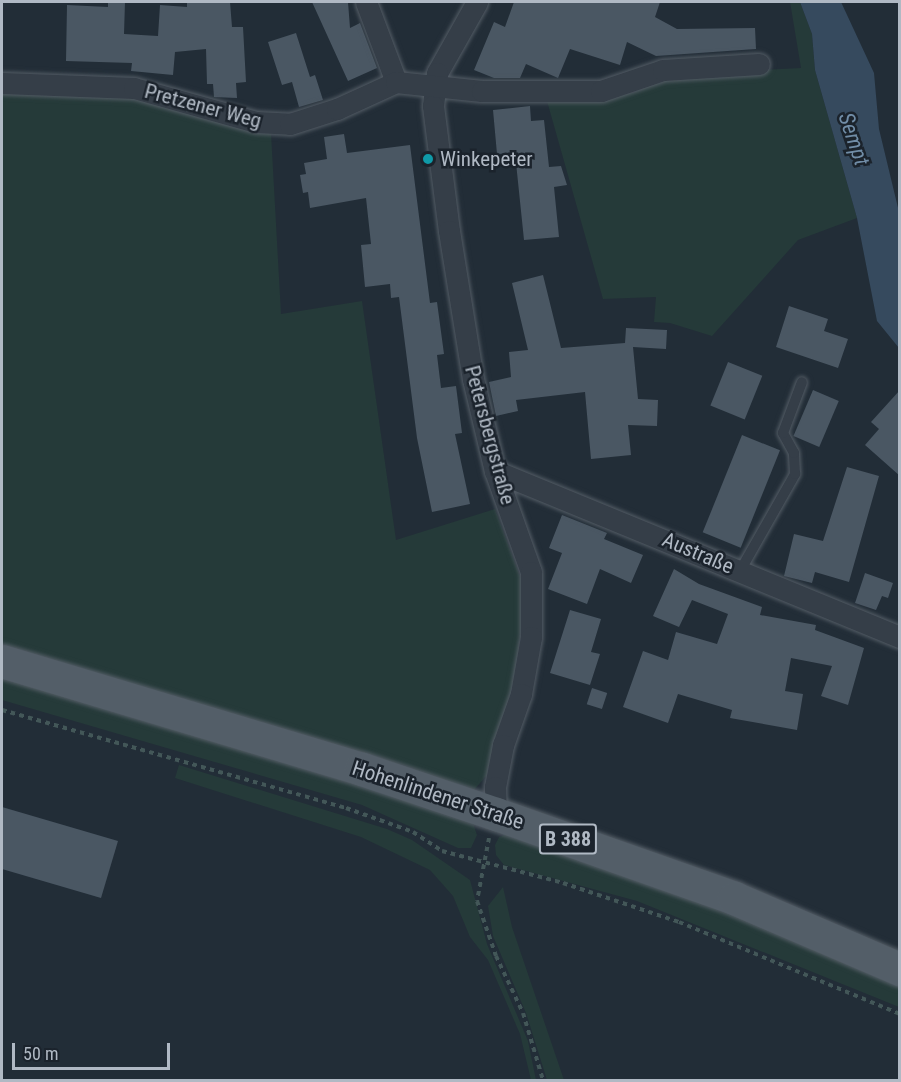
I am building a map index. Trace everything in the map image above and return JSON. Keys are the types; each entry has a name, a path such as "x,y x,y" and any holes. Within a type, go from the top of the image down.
{"main road":[{"name":"Hohenlindener Straße","path":"2,662 362,769 496,814 734,898 900,969"}],"street":[{"path":"366,2 396,82 433,87 532,93 601,91 663,70 759,64"},
{"name":"Petersbergstraße","path":"477,2 437,73 433,87 448,231 473,379 495,471 531,572 533,615 521,693 503,745 496,814"},
{"name":"Pretzener Weg","path":"2,83 134,88 256,122 280,124 336,109 396,82"},
{"name":"Austraße","path":"495,471 900,637"}],"lane":[{"path":"740,571 795,474 794,453 783,433 802,382"}],"path":[{"path":"2,710 346,808 413,832 442,851 483,864 563,883 679,922 900,1014"},
{"path":"483,864 477,901 496,956 523,1013 543,1080"}],"green space":[{"path":"790,2 800,2 812,34 815,70 857,218 798,240 712,336 670,323 654,322 656,297 603,299 547,101 633,93 670,75 801,68"},
{"path":"2,85 114,92 271,133 281,314 362,301 396,540 495,509 525,590 515,683 487,775 474,790 2,644"},
{"path":"2,677 332,774 473,823 477,835 471,848 458,848 362,805 2,700"},
{"path":"179,765 387,829 412,840 470,880 487,944 528,1041 536,1080 531,1080 520,1034 488,960 470,937 453,896 430,870 361,837 175,778"},
{"path":"507,834 660,885 899,982 899,1007 637,901 504,865 496,855 495,845 499,837"},
{"path":"503,887 512,927 564,1080 547,1080 526,1013 493,936 488,906"}],"water":[{"name":"Sempt","path":"800,2 841,2 874,73 879,129 899,212 899,348 877,321 857,218 815,70 812,34"}],"building":[{"path":"108,2 125,2 124,34 158,36 160,5 187,7 187,3 230,2 232,27 243,27 246,82 236,83 237,98 214,97 213,84 207,84 206,49 175,52 173,75 131,71 132,63 66,61 67,5 108,7"},
{"path":"312,2 348,2 350,28 360,23 377,68 348,81"},
{"path":"514,2 660,2 655,17 677,29 755,28 756,49 656,56 627,42 620,65 570,49 558,78 526,64 520,78 494,78 474,70 494,22 505,27"},
{"path":"296,33 310,77 315,75 323,100 299,107 292,82 282,85 268,42"},
{"path":"530,106 531,121 544,120 549,167 561,166 567,185 554,187 559,237 524,240 515,153 497,154 493,110"},
{"path":"344,134 347,153 410,145 430,303 437,302 444,354 437,355 441,388 456,386 462,433 455,434 470,504 432,512 417,438 399,297 391,298 390,284 365,287 361,245 371,244 366,198 310,208 308,192 303,193 300,175 306,174 304,163 327,159 324,137"},
{"path":"543,275 561,348 625,343 626,328 667,330 666,349 633,347 638,399 658,400 657,426 628,425 631,455 591,459 585,392 516,400 518,411 496,416 489,382 511,377 509,352 528,350 512,283"},
{"path":"789,306 828,319 824,331 848,339 838,368 776,347"},
{"path":"728,362 762,376 745,419 710,406"},
{"path":"813,390 839,401 819,447 793,436"},
{"path":"900,390 900,476 865,445 879,429 871,422"},
{"path":"742,435 780,450 741,548 703,532"},
{"path":"847,467 879,476 849,582 815,572 812,583 784,576 794,534 823,541"},
{"path":"562,515 607,533 604,539 643,555 631,583 600,569 587,604 548,589 562,553 549,548"},
{"path":"674,569 699,584 762,607 760,615 816,625 815,630 864,648 848,705 821,696 832,666 791,658 785,691 803,694 797,730 730,718 732,710 678,694 668,723 623,707 643,651 668,660 676,632 717,644 728,614 692,600 679,627 653,616"},
{"path":"865,573 893,583 888,598 882,596 876,610 855,603"},
{"path":"570,610 601,619 591,652 600,654 590,685 550,673"},
{"path":"592,688 607,693 602,709 587,704"},
{"path":"2,807 118,841 101,898 2,869"}],"place":[{"name":"Winkepeter","path":"428,159"}]}
